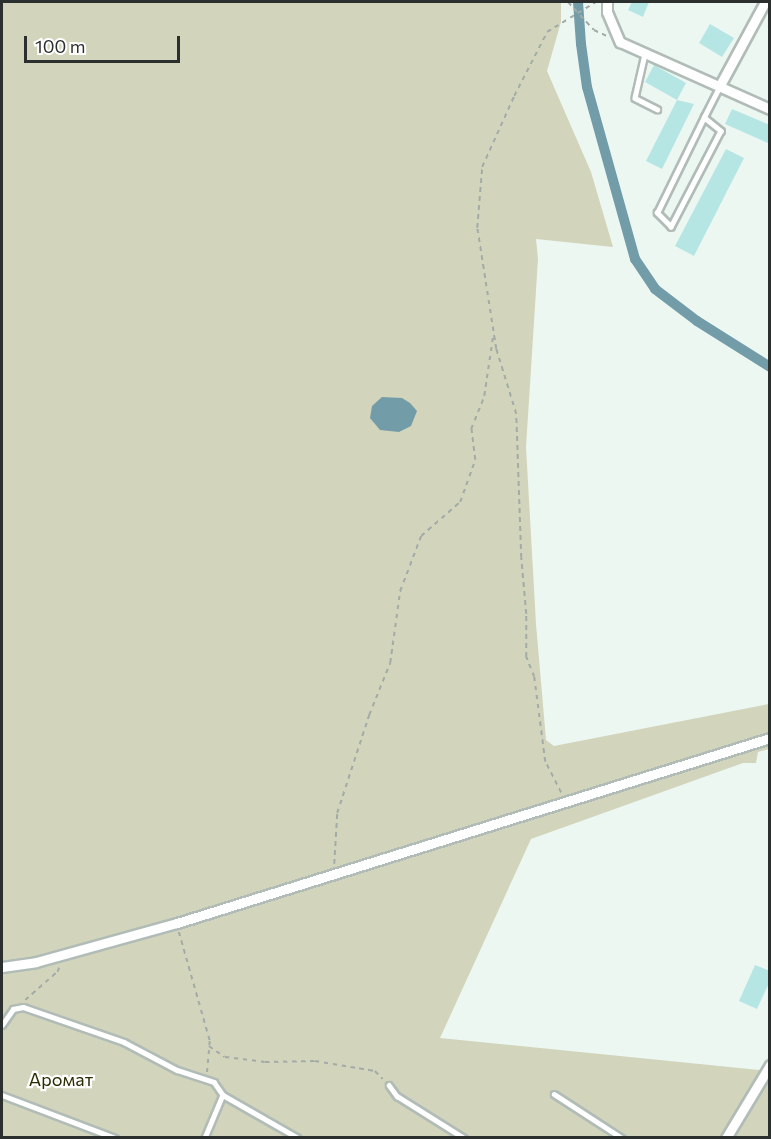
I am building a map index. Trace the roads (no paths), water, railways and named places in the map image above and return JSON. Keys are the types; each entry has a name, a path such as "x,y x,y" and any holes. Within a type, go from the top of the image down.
{"street":[{"path":"607,2 607,12 620,42 770,109"},
{"path":"719,87 765,2"},
{"path":"2,967 36,962 177,922 564,800 770,738"},
{"path":"726,1137 770,1065"}],"lane":[{"path":"645,54 635,98 657,109"},
{"path":"704,117 721,131 671,227 657,213 704,117 719,87"},
{"path":"2,1025 13,1009 23,1007 124,1042 177,1070 214,1082 223,1095 298,1137"},
{"path":"389,1085 398,1096 464,1137"},
{"path":"554,1094 622,1137"},
{"path":"2,1095 115,1137"},
{"path":"205,1137 223,1095"}],"water":[{"path":"382,397 402,398 410,403 417,411 411,426 399,432 380,430 370,418 372,406"}],"waterway":[{"path":"578,2 587,87 635,259 655,289 697,321 770,367"}],"park label":[{"name":"Аромат","path":"61,1079"}]}
